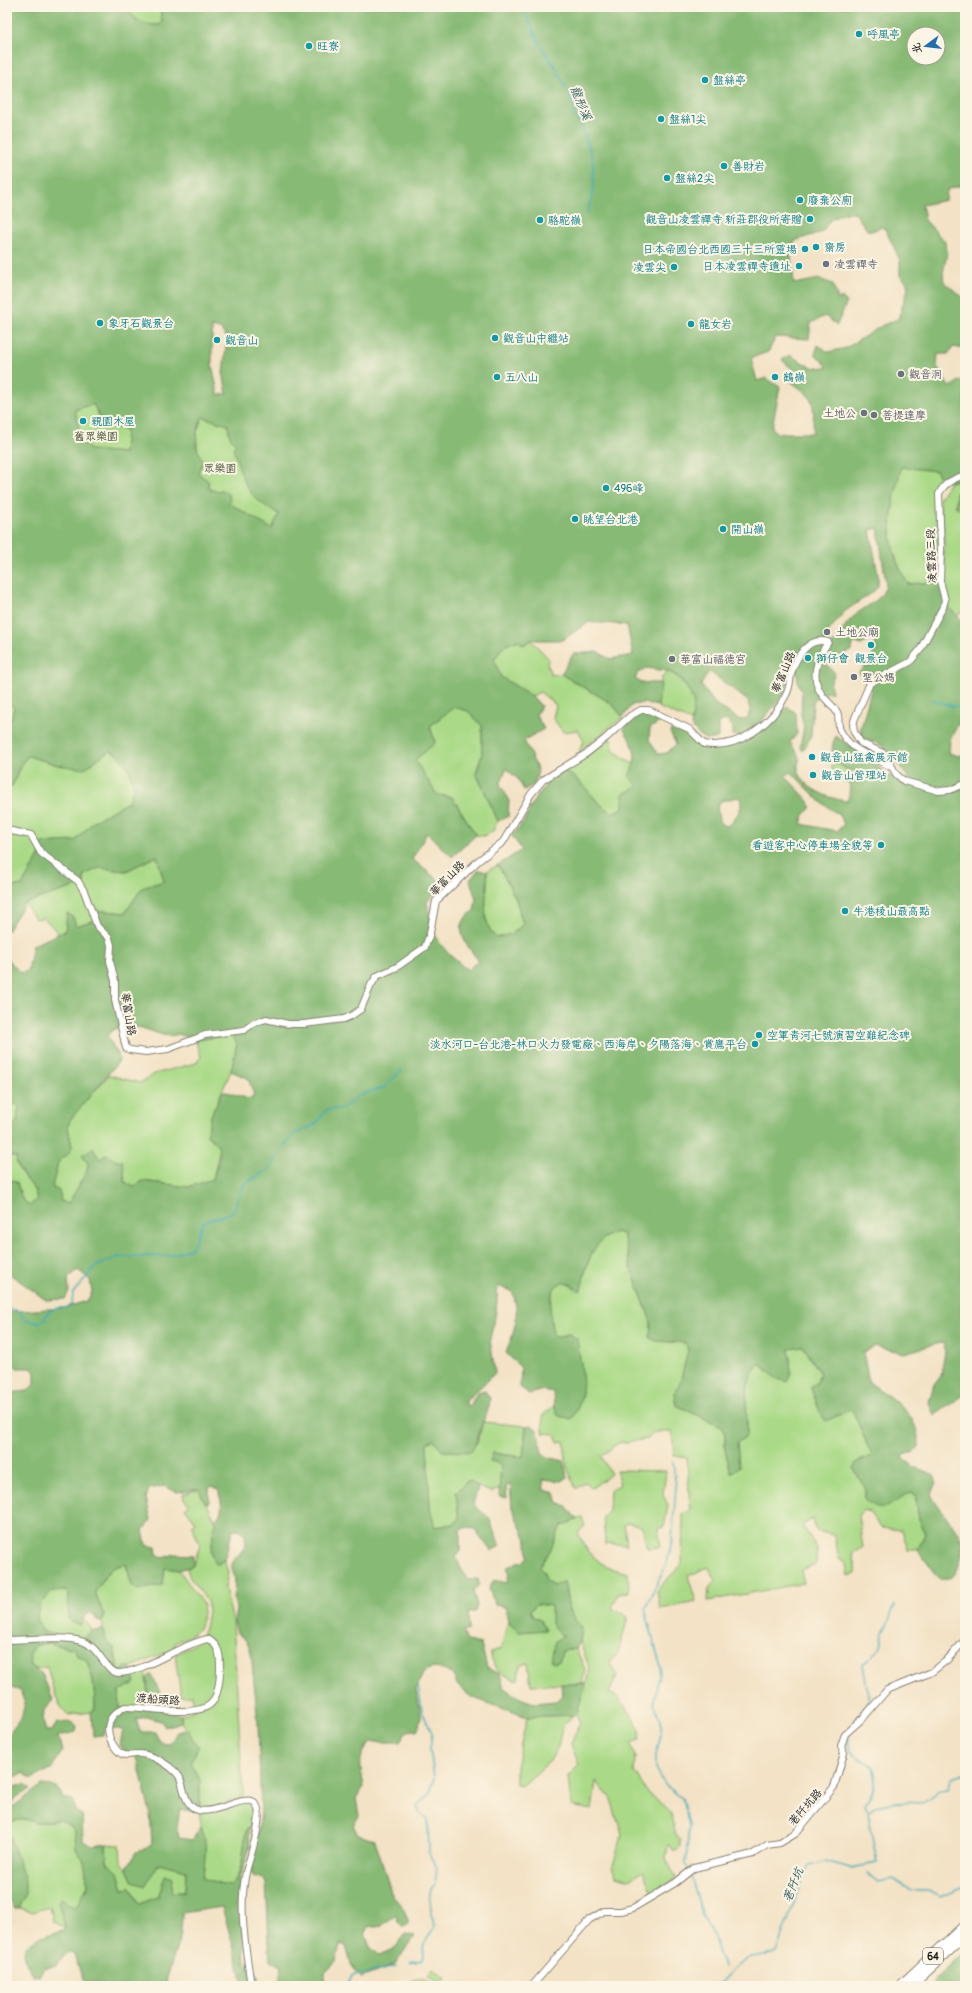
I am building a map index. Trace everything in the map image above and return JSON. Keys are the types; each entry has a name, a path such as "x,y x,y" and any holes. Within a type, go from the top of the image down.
{"highway":[{"name":"64","path":"900,1986 965,1925"},
{"name":"64","path":"911,1986 965,1936"}],"street":[{"name":"凌雲路三段","path":"891,767 885,754 861,743 854,732 853,725 865,692 870,683 910,662 920,650 943,607 945,600 940,582 941,544 939,494 942,487 951,480 965,475"},
{"name":"華富山路","path":"7,830 31,835 41,853 78,881 84,891 97,926 109,938 111,945 110,961 115,981 115,1000 120,1016 126,1048 146,1052 168,1049 205,1035 244,1030 260,1020 266,1019 288,1024 304,1024 344,1019 361,1009 371,985 377,976 397,967 425,946 430,933 436,901 478,861 503,842 531,794 543,780 587,753 630,716 641,710 649,710 689,729 704,744 741,740 761,726 786,696 798,659 805,648 812,641 820,640 828,642 816,666 815,675 817,687 838,713 839,728 849,743 861,752 891,767"},
{"path":"891,767 904,781 939,791 950,790 965,784"},
{"name":"渡船頭路","path":"7,1640 68,1639 84,1642 95,1649 110,1670 120,1673 148,1664 199,1641 208,1639 218,1648 220,1656 220,1678 214,1701 209,1706 195,1710 182,1711 125,1707 117,1710 111,1716 108,1724 108,1732 116,1749 121,1754 125,1756 147,1754 173,1769 179,1777 189,1803 193,1809 203,1811 220,1810 245,1800 254,1802 257,1806 258,1821 243,1888 243,1911 251,1986"},
{"name":"荖阡坑路","path":"532,1986 595,1915 610,1910 621,1911 633,1908 675,1883 694,1868 754,1854 768,1845 780,1843 795,1834 834,1787 844,1753 841,1746 842,1742 848,1732 887,1690 932,1672 947,1660 965,1640"}],"green space":[{"path":"7,7 126,7 136,19 148,24 160,25 162,22 160,7 965,7 965,184 947,190 946,200 922,205 925,220 945,242 947,253 943,273 944,282 965,299 965,349 953,347 948,354 938,354 937,366 949,387 965,378 965,478 942,483 937,471 901,467 894,499 891,527 895,554 900,569 908,584 937,582 944,585 948,607 965,623 965,712 950,739 949,753 959,756 965,752 965,1343 963,1345 965,1349 965,1394 934,1416 929,1402 934,1384 941,1375 945,1352 944,1344 940,1343 904,1353 875,1346 863,1352 869,1382 903,1408 910,1416 914,1424 918,1435 919,1447 914,1452 904,1455 903,1458 914,1467 935,1475 936,1482 931,1494 936,1504 955,1527 959,1535 962,1543 962,1553 959,1565 956,1573 952,1577 938,1578 918,1550 925,1533 919,1519 915,1494 912,1492 905,1495 885,1507 873,1505 865,1500 865,1488 853,1468 857,1462 872,1456 853,1411 850,1410 826,1421 821,1415 810,1386 817,1383 820,1372 803,1346 789,1348 791,1373 787,1382 777,1379 760,1363 754,1370 748,1386 746,1405 747,1432 746,1436 737,1443 739,1467 731,1473 725,1450 725,1432 721,1426 676,1405 674,1393 680,1383 688,1351 686,1343 656,1341 650,1338 651,1322 631,1268 623,1234 616,1232 608,1236 595,1248 585,1272 581,1290 577,1291 571,1284 562,1283 556,1286 551,1299 550,1316 554,1337 569,1334 577,1339 583,1380 581,1400 571,1419 559,1416 554,1406 553,1392 543,1390 529,1394 520,1387 521,1368 506,1353 512,1338 515,1322 515,1299 512,1291 498,1286 496,1312 490,1339 495,1373 466,1401 466,1405 470,1406 477,1393 485,1391 490,1398 488,1408 475,1445 471,1452 442,1451 434,1440 427,1443 430,1509 435,1527 453,1524 459,1520 456,1492 469,1480 478,1487 473,1504 489,1518 500,1546 491,1551 474,1528 467,1527 460,1530 460,1552 456,1558 467,1579 478,1578 479,1585 473,1591 477,1605 475,1612 468,1612 469,1630 463,1632 467,1641 481,1644 487,1668 500,1674 504,1688 520,1698 534,1703 556,1701 562,1695 561,1684 586,1684 576,1715 527,1717 471,1697 458,1686 452,1674 442,1669 431,1668 423,1673 416,1689 421,1716 418,1730 407,1731 400,1742 371,1742 366,1747 361,1758 364,1787 356,1798 359,1816 353,1825 358,1835 375,1840 392,1895 404,1909 409,1923 403,1927 398,1922 396,1915 382,1925 368,1927 365,1934 370,1947 379,1955 393,1949 405,1934 414,1936 395,1965 361,1978 352,1967 346,1946 340,1944 336,1962 325,1973 325,1986 279,1986 281,1966 270,1960 266,1883 262,1877 255,1878 251,1873 261,1814 258,1723 251,1652 246,1640 237,1633 234,1621 236,1610 234,1597 235,1580 231,1563 246,1546 245,1535 240,1529 233,1530 224,1560 218,1564 214,1563 211,1552 215,1520 220,1513 221,1506 218,1489 212,1486 209,1488 209,1502 205,1503 199,1489 177,1492 164,1486 149,1489 146,1498 151,1520 143,1530 146,1545 156,1547 157,1554 164,1558 174,1554 193,1555 193,1566 179,1570 165,1568 163,1585 138,1590 132,1586 126,1564 119,1565 110,1570 95,1592 104,1615 102,1622 98,1621 91,1612 83,1618 81,1625 71,1622 68,1619 69,1594 66,1591 52,1592 39,1605 37,1619 43,1632 81,1640 93,1631 103,1630 106,1640 114,1648 119,1672 123,1672 125,1666 130,1666 135,1683 119,1691 120,1708 131,1711 149,1707 147,1678 151,1674 159,1690 160,1709 181,1715 181,1722 165,1727 161,1721 147,1717 136,1719 140,1732 155,1732 164,1744 170,1744 177,1732 188,1729 194,1742 199,1746 191,1762 200,1780 200,1809 195,1812 180,1809 177,1827 179,1838 192,1840 201,1827 205,1839 203,1878 216,1883 231,1885 241,1867 246,1830 249,1828 250,1847 240,1878 245,1962 258,1974 259,1986 242,1986 241,1974 222,1907 182,1913 181,1934 166,1981 170,1986 107,1986 84,1982 73,1952 66,1953 57,1965 43,1969 40,1976 33,1975 24,1957 27,1946 38,1938 63,1931 65,1927 58,1901 61,1898 73,1907 77,1906 88,1885 84,1861 76,1849 75,1830 61,1820 35,1823 26,1819 8,1822 7,1825 7,1783 7,1737 21,1718 25,1704 20,1690 10,1688 7,1690 7,1393 28,1391 35,1383 35,1373 32,1368 17,1368 13,1363 13,1352 7,1351 7,1312 63,1308 87,1301 92,1292 90,1280 78,1270 68,1278 69,1291 65,1299 46,1300 7,1272 7,1178 17,1183 22,1199 30,1206 37,1198 32,1186 19,1169 16,1157 7,1155 7,1131 17,1122 19,1107 16,1104 7,1106 7,959 21,973 28,971 33,945 65,931 67,913 73,917 76,926 95,920 95,910 125,913 142,888 164,881 157,856 126,871 99,868 84,875 84,884 25,903 7,931 7,888 22,885 41,853 39,846 42,843 75,841 94,821 128,802 134,788 129,769 118,755 110,750 84,769 58,765 28,756 21,765 11,788 7,792 7,723 11,720 14,708 12,705 7,703","holes":["845,213 855,213 867,230 872,231 881,227 885,229 900,260 900,276 907,283 908,289 898,319 883,325 846,348 828,352 818,345 815,354 828,367 813,368 789,355 782,360 796,372 786,378 808,395 811,400 813,405 813,433 776,433 772,427 780,387 766,378 757,381 751,358 768,352 776,337 809,339 811,323 825,316 837,325 847,302 843,298 838,299 833,284 819,279 794,284 790,246 797,240 822,232 831,219","212,327 220,329 227,338 223,373 227,394 218,394 212,364","93,404 104,425 126,430 124,453 90,450 81,440 75,410","202,417 228,425 230,437 236,444 233,448 243,480 247,487 259,501 279,514 272,529 229,503 230,498 227,492 221,490 211,490 208,486 209,482 198,473 203,462 196,446 197,432","878,528 886,584 884,590 873,603 850,620 830,647 823,638 844,612 873,592 878,586 878,575 870,530","589,622 627,625 633,655 610,659 598,652 573,654 561,674 611,703 623,717 632,705 643,703 658,706 661,683 641,683 635,679 638,673 646,668 668,671 679,677 689,691 694,704 691,726 703,738 709,740 718,737 718,722 727,720 733,727 733,735 739,736 738,742 706,748 696,743 674,725 670,732 676,744 667,753 658,754 649,740 650,728 662,721 649,715 640,714 636,715 624,730 633,747 635,758 629,776 638,786 623,794 623,808 612,813 599,803 583,785 564,771 551,779 536,797 524,821 512,836 522,850 498,865 516,899 523,924 513,933 496,938 487,923 487,871 478,870 470,880 476,899 474,911 463,923 462,935 478,960 468,970 444,948 435,934 432,925 427,902 443,884 412,859 427,833 452,857 476,835 452,797 437,795 415,760 435,743 430,726 454,707 468,711 482,726 482,754 476,773 498,821 508,817 509,799 500,785 506,769 517,778 524,790 534,785 538,771 524,740 544,729 536,715 541,706 532,696 501,677 494,659 503,646 519,640 523,645 531,640 562,640","872,639 878,650 873,652 873,666 864,667 859,672 871,691 860,731 864,739 882,745 909,778 908,782 897,780 836,736 832,749 833,755 845,768 857,772 861,779 850,783 847,801 824,795 810,787 800,775 798,767 799,759 790,742 797,734 796,713 788,707 779,712 762,729 759,724 784,694 796,664 798,683 802,691 801,715 804,727 800,747 803,751 811,736 813,702 819,694 832,692 830,684 835,673 827,665 827,661 851,651 854,642 861,645","709,671 748,701 750,710 748,718 740,720 715,704 701,685","791,772 822,803 838,814 844,824 837,831 801,824 804,815 811,807 808,800 785,776","739,797 741,801 740,809 728,826 722,825 719,820 717,806 721,801","123,1026 140,1027 169,1036 178,1034 195,1040 232,1035 237,1044 231,1071 248,1078 254,1095 249,1099 223,1091 210,1118 207,1136 217,1145 219,1150 219,1160 213,1179 188,1187 143,1181 134,1187 125,1182 123,1161 114,1160 108,1154 103,1156 100,1160 93,1148 82,1155 88,1164 87,1171 68,1204 61,1201 59,1191 52,1187 58,1162 69,1153 72,1147 68,1127 70,1120 119,1061 118,1054 107,1036 112,1030","49,1643 75,1649 77,1656 85,1658 92,1676 95,1703 95,1709 91,1712 93,1736 103,1735 106,1727 123,1730 120,1745 125,1752 137,1757 150,1813 152,1843 146,1849 136,1852 127,1869 133,1882 145,1886 159,1863 186,1870 185,1892 172,1892 173,1878 165,1875 158,1897 139,1904 131,1888 123,1889 118,1872 107,1862 106,1844 92,1846 83,1841 82,1815 75,1811 73,1800 63,1798 60,1791 55,1788 42,1785 13,1807 11,1805 15,1798 31,1789 25,1784 10,1788 7,1783 10,1779 24,1773 31,1779 51,1769 62,1752 58,1736 76,1732 77,1727 71,1722 57,1723 52,1731 46,1731 43,1721 44,1710 53,1700 42,1674 31,1666 29,1653 36,1645"]},
{"path":"126,7 160,7 162,23 160,25 154,25 140,22"},
{"name":"舊眾樂園","path":"93,404 104,425 126,430 125,453 90,450 81,440 75,410"},
{"name":"眾樂園","path":"202,417 228,425 230,437 236,444 271,510 279,514 272,530 229,503 217,491 211,490 208,486 209,482 198,473 197,432"},
{"path":"900,467 937,471 942,483 936,486 934,499 939,544 937,582 908,584 900,569 895,554 891,527"},
{"path":"965,478 965,492 957,493 956,507 965,512 965,609 957,616 947,607 944,585 944,532 939,499 950,482"},
{"path":"965,492 965,512 956,507 956,493"},
{"path":"519,640 523,645 531,640 549,659 547,663 551,675 561,674 611,703 623,717 582,751 579,751 584,741 578,730 563,732 553,718 556,705 540,692 532,696 501,677 494,660 503,646"},
{"path":"668,671 680,680 690,692 694,706 694,714 691,721 658,707 662,676"},
{"path":"9,702 14,708 11,720 7,723 7,703"},
{"path":"454,707 468,711 482,726 482,754 476,773 498,821 493,831 484,836 476,835 452,797 437,795 414,760 435,743 430,726"},
{"path":"611,739 614,751 635,765 638,786 623,808 612,813 599,803 583,785 564,771"},
{"path":"110,750 118,755 130,769 134,788 128,802 94,821 75,841 42,843 41,853 22,885 7,888 7,792 11,788 21,765 28,756 58,765 83,768"},
{"path":"837,763 857,777 849,782 842,781 831,767"},
{"path":"157,856 164,881 142,888 125,913 95,910 95,920 76,926 73,917 65,931 59,934 44,918 35,919 25,903 84,884 84,875 99,868 126,871"},
{"path":"498,865 516,899 523,924 513,933 496,938 487,923 486,906 487,871"},
{"path":"232,1035 237,1044 231,1071 210,1118 220,1148 213,1179 188,1187 143,1181 134,1187 125,1182 100,1160 88,1164 87,1172 68,1204 61,1201 59,1191 52,1187 58,1162 69,1153 72,1147 68,1127 70,1119 109,1075 140,1083 154,1074 196,1063 201,1057 195,1040"},
{"path":"16,1104 19,1106 17,1122 7,1131 7,1106"},
{"path":"7,1155 16,1157 19,1169 35,1191 37,1198 30,1207 22,1199 17,1183 7,1178"},
{"path":"616,1232 623,1234 631,1268 651,1322 650,1338 656,1341 686,1343 688,1351 680,1383 674,1393 676,1405 721,1426 725,1432 725,1450 731,1473 739,1467 737,1443 746,1436 747,1432 746,1405 748,1387 754,1370 759,1363 777,1379 791,1373 789,1348 803,1346 820,1373 817,1383 826,1420 850,1410 853,1411 872,1456 857,1462 853,1468 865,1488 865,1500 912,1492 915,1494 919,1519 925,1533 918,1550 908,1550 902,1530 881,1528 869,1512 863,1510 858,1516 863,1548 853,1553 856,1574 848,1576 846,1564 839,1559 834,1535 816,1531 813,1519 802,1525 817,1548 816,1564 801,1570 804,1583 708,1601 709,1588 716,1580 708,1567 688,1576 696,1602 660,1609 657,1590 682,1564 683,1514 690,1510 687,1458 674,1456 672,1432 654,1432 648,1439 618,1443 601,1456 611,1474 592,1488 586,1482 576,1489 567,1467 564,1441 558,1442 555,1434 543,1433 543,1415 554,1406 559,1416 569,1334 554,1337 549,1318 554,1289 560,1283 564,1283 575,1286 581,1290 588,1263 595,1248 601,1241"},
{"path":"483,1422 526,1426 523,1457 493,1453 501,1464 500,1489 491,1492 478,1487 468,1480 456,1492 459,1520 453,1524 435,1527 430,1509 427,1443 433,1440 477,1443"},
{"path":"531,1425 538,1432 544,1456 564,1461 567,1477 561,1481 543,1479 544,1490 555,1493 558,1503 568,1508 577,1520 561,1526 551,1549 539,1567 544,1572 545,1577 550,1584 554,1586 564,1581 569,1610 582,1629 580,1642 576,1649 562,1651 560,1661 553,1663 551,1660 555,1641 564,1635 561,1635 551,1624 551,1606 537,1604 530,1610 533,1617 540,1620 546,1630 519,1632 508,1621 505,1607 495,1605 489,1589 494,1580 507,1583 509,1572 507,1567 524,1561 528,1556 527,1542 512,1508 510,1483 506,1488 507,1498 499,1496 501,1464 490,1461 493,1453 523,1457 526,1426"},
{"path":"616,1470 666,1471 663,1495 668,1505 664,1527 658,1528 661,1547 647,1548 642,1527 628,1523 624,1525 627,1545 605,1543 603,1517 609,1511 610,1490 620,1485"},
{"path":"200,1489 215,1520 211,1552 218,1564 224,1560 228,1572 225,1588 233,1622 243,1796 220,1806 200,1809 200,1780 191,1762 194,1742 181,1722 181,1715 194,1710 192,1695 181,1696 175,1655 193,1645 201,1637 204,1632 208,1613 207,1601 192,1580 187,1568 193,1566 200,1545 192,1526 195,1521 185,1508 189,1504 184,1499 183,1494"},
{"path":"582,1517 585,1526 578,1533 588,1552 606,1567 628,1573 629,1592 618,1594 612,1608 628,1617 618,1653 610,1663 617,1676 609,1693 619,1698 640,1729 639,1740 631,1743 635,1756 634,1772 647,1792 669,1810 676,1835 680,1841 680,1847 674,1851 668,1844 666,1859 676,1878 652,1893 643,1871 629,1880 616,1876 613,1865 622,1835 611,1799 596,1781 592,1810 571,1806 568,1776 579,1765 571,1744 580,1723 576,1715 586,1684 589,1667 580,1642 582,1629 569,1610 564,1582 554,1586 545,1579 539,1567 551,1549 561,1526"},
{"path":"126,1564 132,1586 165,1568 179,1570 204,1605 200,1627 190,1636 175,1643 175,1649 119,1672 114,1648 106,1640 103,1630 102,1622 104,1615 95,1592 110,1570 119,1565"},
{"path":"66,1591 69,1594 68,1619 83,1618 93,1631 81,1640 43,1632 37,1619 38,1605 52,1592"},
{"path":"537,1604 551,1605 565,1635 562,1651 576,1649 585,1669 582,1684 531,1685 528,1663 520,1664 518,1680 502,1674 496,1668 490,1652 501,1649 508,1621 519,1632 546,1630 540,1620 533,1617 530,1610"},
{"path":"49,1643 74,1649 81,1653 86,1660 92,1676 95,1693 95,1709 91,1712 69,1715 60,1706 57,1700 47,1667 36,1669 31,1666 29,1653 36,1645"},
{"path":"145,1669 149,1707 130,1711 120,1708 119,1691 134,1683 133,1672"},
{"path":"573,1715 563,1726 560,1743 550,1761 522,1786 516,1784 516,1767 527,1717"},
{"path":"247,1802 254,1809 254,1825 246,1830 241,1867 235,1880 231,1885 216,1883 203,1878 205,1848 199,1812"},
{"path":"26,1819 35,1823 61,1820 75,1830 76,1849 84,1861 88,1885 77,1906 73,1907 61,1898 59,1900 65,1927 53,1922 50,1907 33,1912 18,1908 25,1895 7,1825 8,1822"},
{"path":"7,1827 25,1881 25,1895 18,1908 15,1909 7,1897"},
{"path":"106,1844 120,1845 121,1863 127,1869 133,1882 145,1885 159,1863 186,1870 185,1892 171,1893 139,1904 131,1888 123,1889 118,1872 107,1862"},
{"path":"965,1951 965,1986 936,1986 933,1981"},
{"path":"433,1968 446,1978 441,1985 428,1975"},
{"path":"420,1978 428,1980 435,1986 429,1986 421,1981 411,1986 407,1986 411,1981"}],"waterway":[{"name":"龍形溪","path":"522,7 541,46 556,68 570,95 575,115 582,127 593,161 594,187 587,214"},
{"path":"932,700 956,707 965,704"},
{"path":"7,1308 18,1311 25,1319 38,1323 44,1320 50,1311 59,1308 66,1308 72,1304 73,1293 96,1266 119,1257 168,1256 192,1248 203,1222 233,1212 244,1184 268,1170 288,1141 295,1134 316,1124 326,1110 343,1108 359,1095 383,1088 402,1070"},
{"path":"673,1462 676,1487 672,1540 667,1563 645,1609 661,1668 653,1704 661,1720 661,1734 656,1755 656,1768 665,1785 682,1798 689,1825 686,1863 689,1870"},
{"path":"853,1724 869,1701 863,1664 881,1647 883,1635 895,1605"},
{"path":"410,1963 422,1960 425,1943 434,1927 429,1894 430,1888 435,1884 437,1868 429,1854 428,1819 420,1813 417,1806 430,1793 434,1777 430,1749 432,1733 422,1711 418,1685"},
{"path":"850,1733 848,1740 851,1750 858,1757 873,1766 875,1782 865,1805 868,1812"},
{"name":"荖阡坑","path":"718,1986 747,1959 776,1952 802,1882 810,1865 825,1861 851,1868 877,1863 868,1813 875,1806 897,1802 922,1803 939,1790 948,1789 952,1778 965,1774"},
{"path":"690,1873 703,1917 714,1938 724,1967"},
{"path":"867,1873 878,1882 893,1879 910,1889 916,1891 930,1891 940,1896 965,1886"},
{"path":"346,1986 352,1976 396,1967"}],"place":[{"name":"呼風亭","path":"859,34"},
{"name":"旺寮","path":"309,46"},
{"name":"盤絲亭","path":"705,80"},
{"name":"盤絲1尖","path":"661,119"},
{"name":"善財岩","path":"724,166"},
{"name":"盤絲2尖","path":"667,178"},
{"name":"廢棄公廁","path":"800,200"},
{"name":"觀音山凌雲禪寺 新莊郡役所寄贈","path":"810,219"},
{"name":"駱駝嶺","path":"540,220"},
{"name":"齋房","path":"816,247"},
{"name":"日本帝國台北西國三十三所靈場","path":"805,249"},
{"name":"凌雲禪寺","path":"826,264"},
{"name":"日本凌雲禪寺遺址","path":"799,266"},
{"name":"凌雲尖","path":"674,267"},
{"name":"象牙石觀景台","path":"100,323"},
{"name":"龍女岩","path":"691,324"},
{"name":"觀音山中繼站","path":"495,338"},
{"name":"觀音山","path":"217,340"},
{"name":"觀音洞","path":"901,374"},
{"name":"五八山","path":"497,377"},
{"name":"鶴嶺","path":"775,377"},
{"name":"土地公","path":"864,413"},
{"name":"菩提達摩","path":"874,415"},
{"name":"親園木屋","path":"83,421"},
{"name":"496峰","path":"606,488"},
{"name":"眺望台北港","path":"575,519"},
{"name":"開山嶺","path":"723,529"},
{"name":"土地公廟","path":"827,632"},
{"name":"觀景台","path":"871,645"},
{"name":"獅仔會","path":"808,658"},
{"name":"華富山福德宮","path":"672,659"},
{"name":"聖公媽","path":"854,677"},
{"name":"觀音山猛禽展示館","path":"812,757"},
{"name":"觀音山管理站","path":"813,775"},
{"name":"看遊客中心停車場全貌等","path":"881,845"},
{"name":"牛港稜山最高點","path":"845,911"},
{"name":"空軍青河七號演習空難紀念碑","path":"759,1035"},
{"name":"淡水河口-台北港-林口火力發電廠、西海岸、夕陽落海、賞鷹平台","path":"755,1044"}]}
